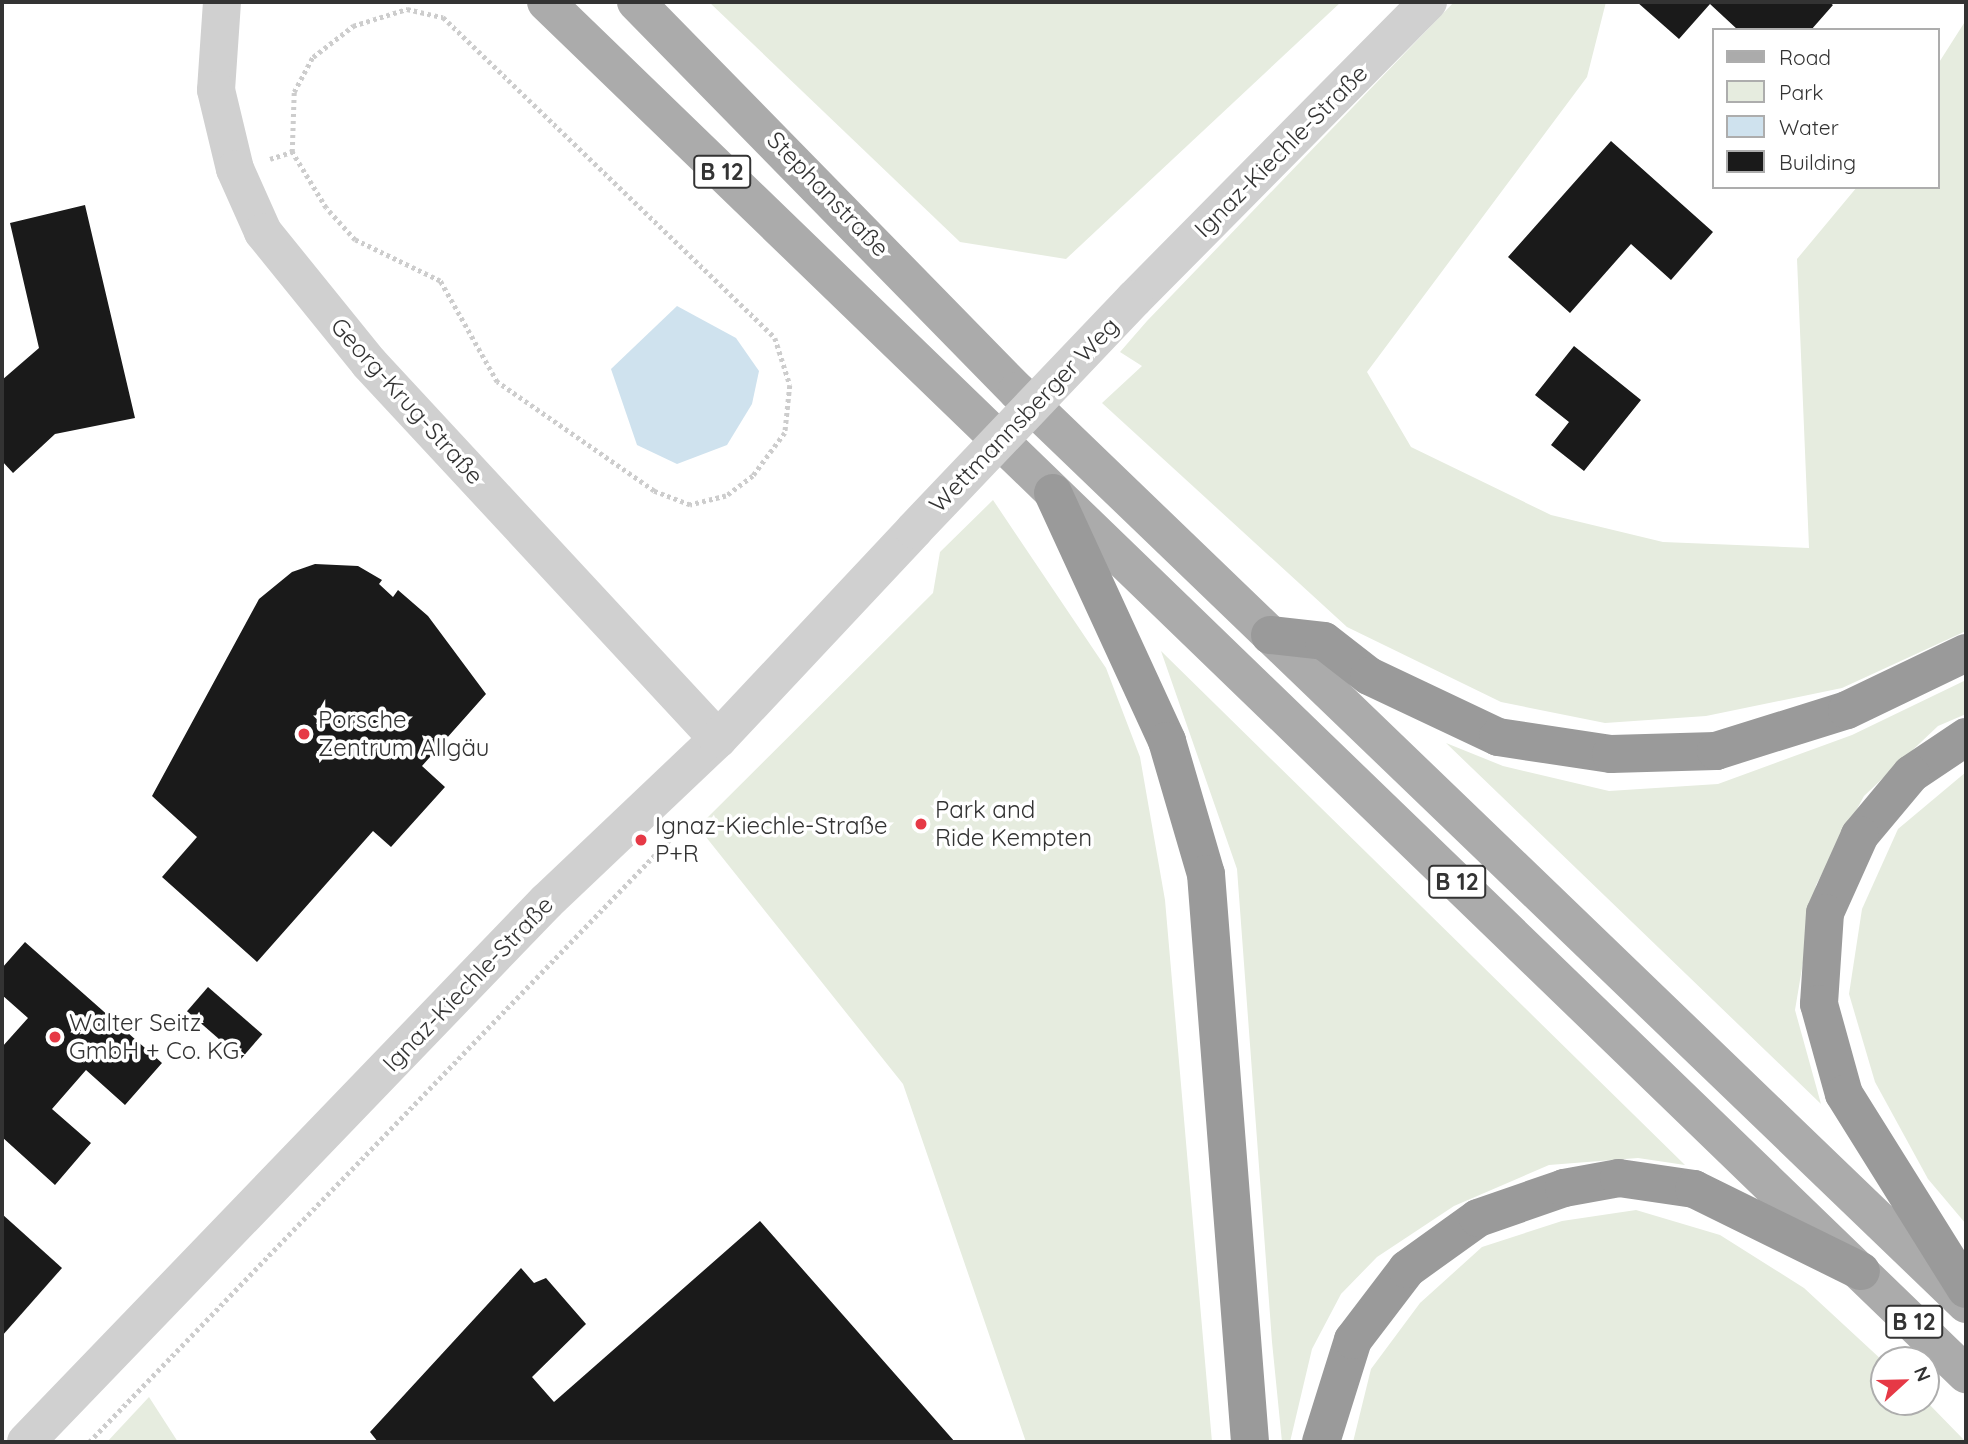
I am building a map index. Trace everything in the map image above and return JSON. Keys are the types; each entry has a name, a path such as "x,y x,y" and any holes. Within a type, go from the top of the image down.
{"highway":[{"path":"1053,493 1167,741 1206,874 1250,1442"},
{"path":"1270,635 1324,641 1369,676 1499,737 1611,754 1716,751 1847,710 1966,653"},
{"path":"1966,737 1911,774 1860,835 1825,913 1819,1004 1844,1094 1966,1289"},
{"path":"1321,1442 1353,1340 1407,1269 1478,1218 1564,1188 1619,1178 1694,1188 1861,1271"}],"main road":[{"name":"B 12","path":"546,2 1966,1374"},
{"name":"Stephanstraße","path":"636,2 1017,391 1270,635"},
{"name":"B 12","path":"1270,635 1966,1304"}],"street":[{"name":"Georg-Krug-Straße","path":"222,2 216,90 235,169 263,232 369,363 718,739"},
{"name":"Ignaz-Kiechle-Straße","path":"1134,299 1428,2"},
{"name":"Wettmannsberger Weg","path":"915,530 1134,299"},
{"name":"Ignaz-Kiechle-Straße","path":"26,1442 546,902 718,739 915,530"}],"path":[{"path":"407,9 443,17 775,338 790,385 785,433 754,476 726,496 690,506 654,491 497,382 440,281 355,240 326,208 292,152 294,92 313,57 353,26 407,9"},
{"path":"235,169 292,152"},
{"path":"89,1442 681,828"}],"green space":[{"path":"709,2 1341,2 1066,259 960,242"},
{"path":"1454,2 1606,2 1587,77 1367,372 1411,447 1551,515 1663,542 1809,548 1797,259 1855,189 1940,189 1940,61 1966,20 1966,631 1842,688 1706,716 1605,723 1501,702 1347,627 1102,403 1142,366 1120,352"},
{"path":"993,500 1106,668 1140,757 1165,900 1212,1442 1026,1442 903,1084 698,827 933,593 940,552"},
{"path":"1161,651 1685,1165 1638,1158 1549,1165 1454,1206 1377,1257 1341,1294 1312,1349 1290,1442 1282,1442 1272,1342 1237,869"},
{"path":"1966,680 1966,714 1938,726 1864,796 1816,885 1795,1010 1821,1104 1446,743 1503,766 1609,791 1718,784 1852,735"},
{"path":"1966,772 1966,1224 1928,1179 1875,1082 1849,994 1862,909 1898,829"},
{"path":"1636,1210 1720,1235 1804,1288 1870,1349 1870,1416 1940,1415 1966,1442 1353,1442 1371,1369 1420,1303 1482,1247 1562,1221"},
{"path":"149,1397 178,1442 107,1442"}],"water":[{"path":"677,306 736,338 759,371 752,404 727,445 677,464 637,445 611,369"}],"building":[{"path":"1637,2 1829,2 1833,5 1813,28 1736,28 1710,4 1679,39"},
{"path":"1611,141 1713,232 1671,280 1631,244 1570,313 1508,257"},
{"path":"85,205 135,418 55,434 13,473 2,461 2,380 39,348 10,223"},
{"path":"1574,346 1641,400 1584,471 1551,445 1569,422 1535,395"},
{"path":"315,564 358,566 382,580 379,584 393,597 398,590 428,616 486,694 422,766 445,787 391,847 373,831 257,962 162,877 197,837 152,796 259,599 292,572"},
{"path":"25,942 162,1063 125,1105 86,1070 52,1109 91,1143 55,1185 2,1137 2,1047 28,1018 2,995 2,968"},
{"path":"208,987 262,1034 241,1058 187,1011"},
{"path":"2,1214 62,1268 2,1336"},
{"path":"760,1221 955,1442 378,1442 370,1432 521,1268 534,1283 546,1278 586,1324 532,1377 554,1402"}],"place":[{"name":"Porsche Zentrum Allgäu","path":"304,734"},
{"name":"Park and Ride Kempten","path":"921,824"},
{"name":"Ignaz-Kiechle-Straße P+R","path":"641,840"},
{"name":"Walter Seitz GmbH + Co. KG","path":"55,1037"}]}
